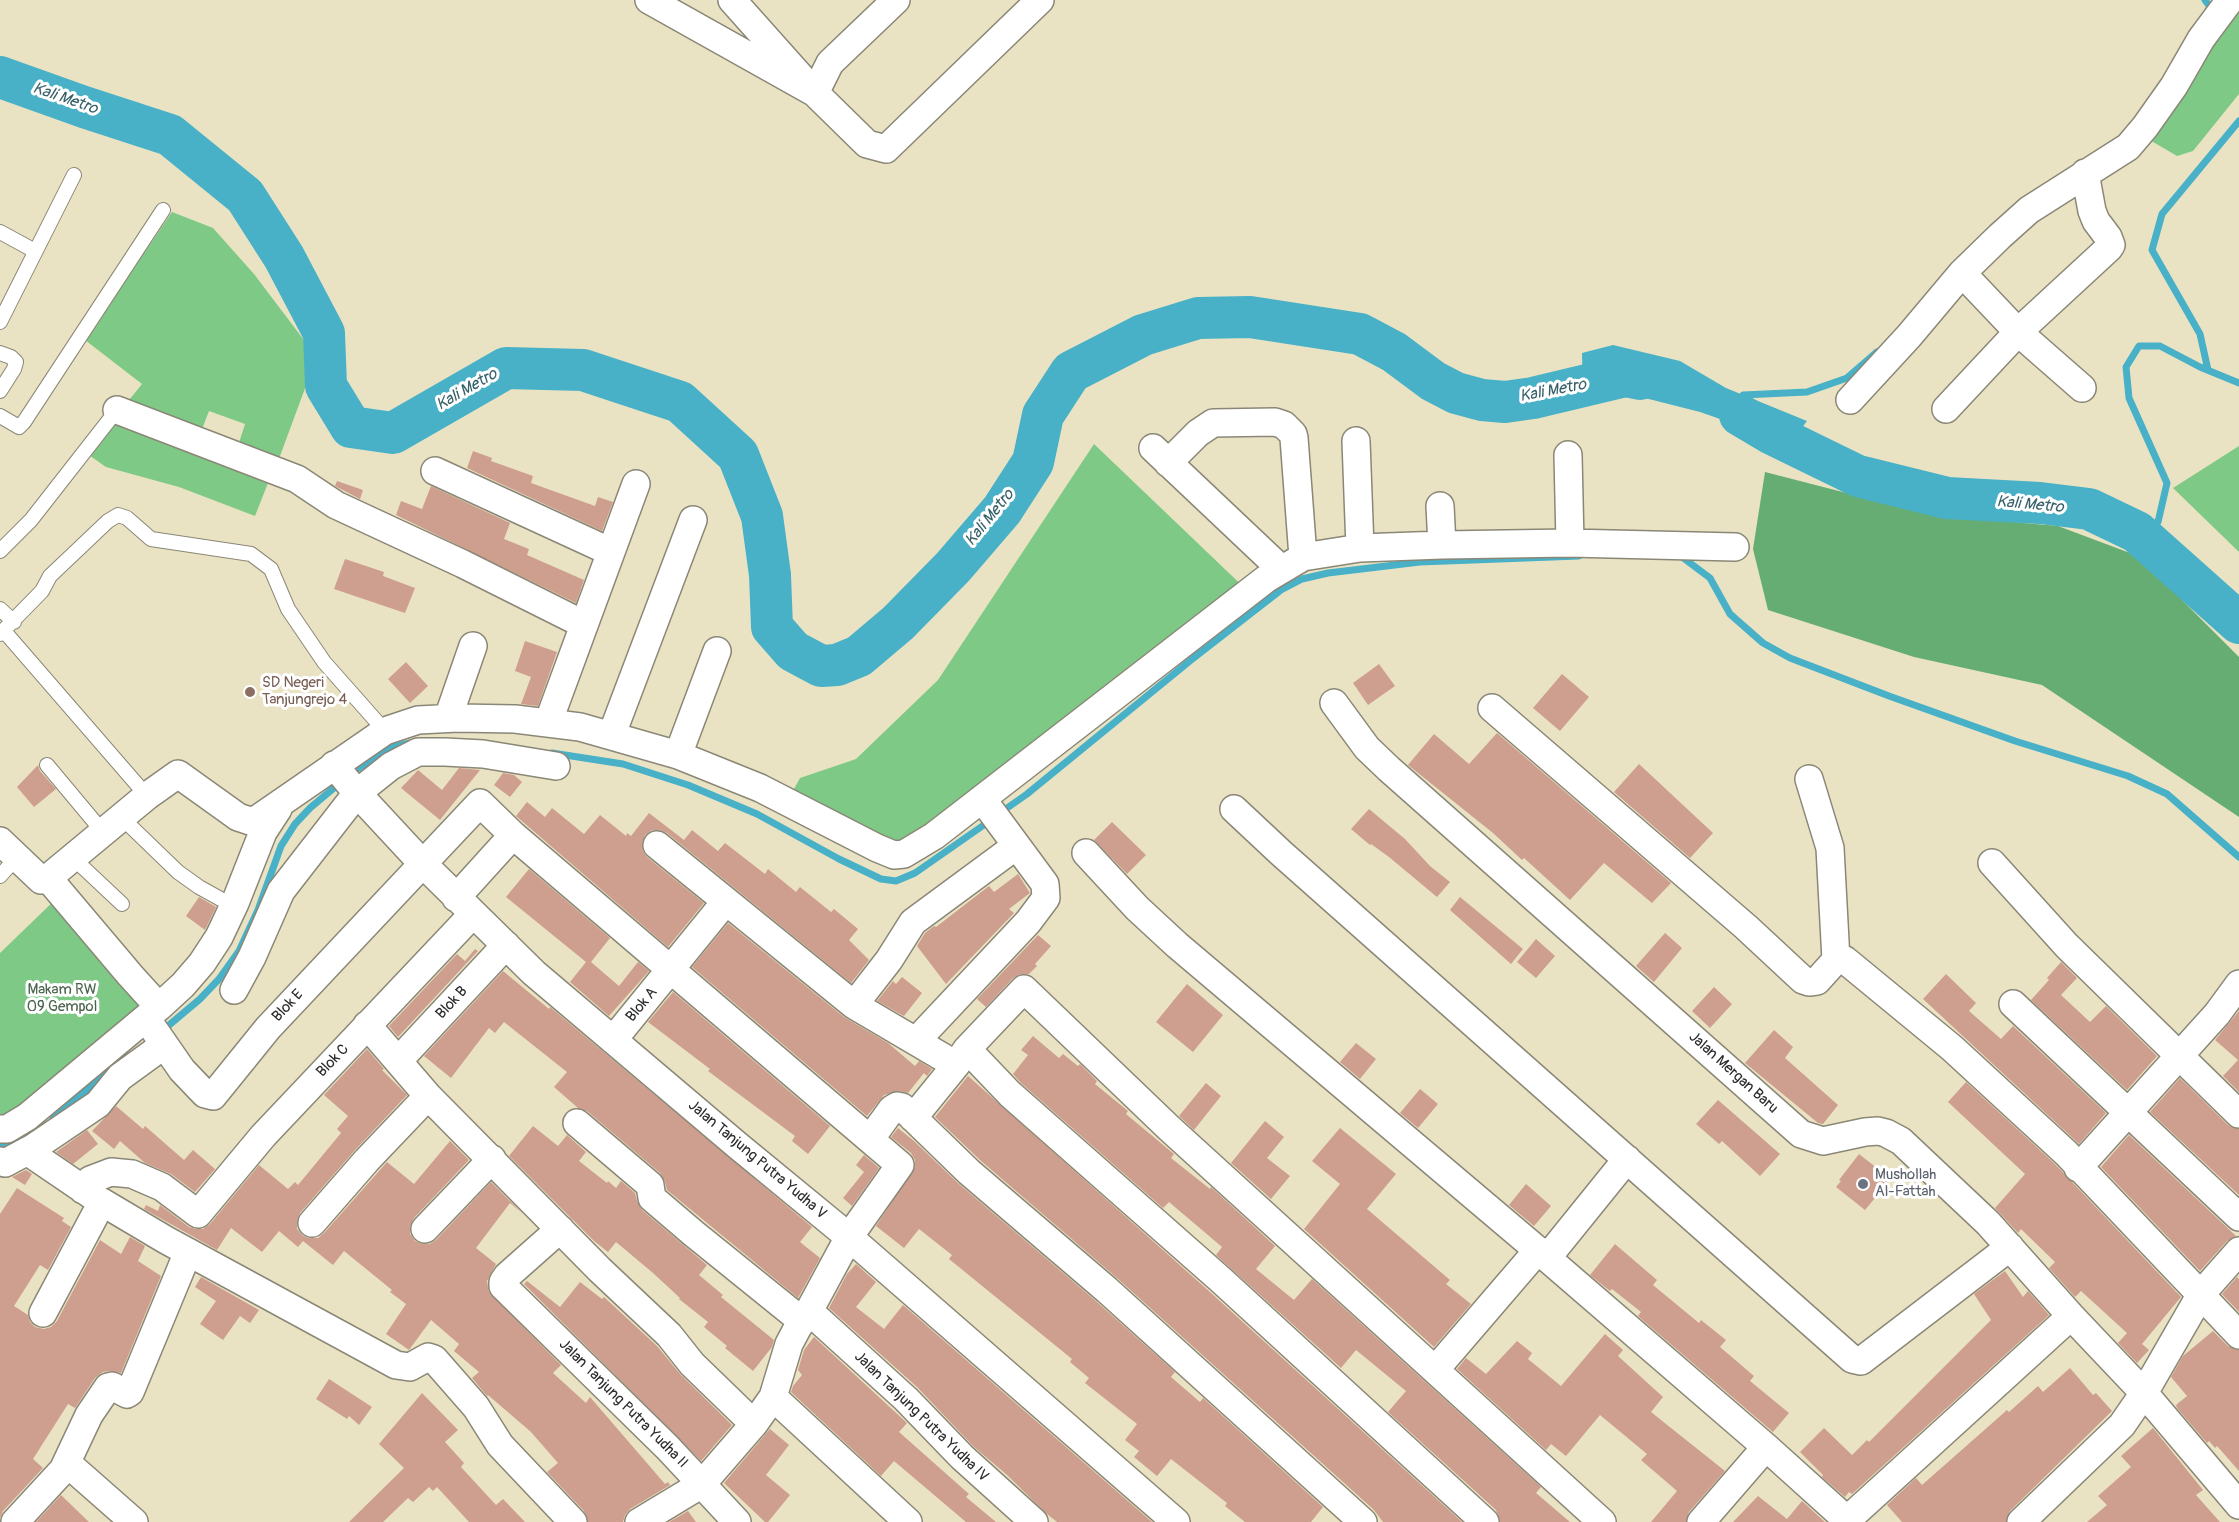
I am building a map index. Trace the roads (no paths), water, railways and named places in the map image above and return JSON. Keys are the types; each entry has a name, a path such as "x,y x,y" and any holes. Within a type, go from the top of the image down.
{"street":[{"path":"650,0 815,93"},
{"path":"732,0 815,93 867,144 886,149 1026,5"},
{"path":"815,93 831,63 896,0"},
{"path":"1850,400 1910,336 1962,273 2029,210 2128,147 2145,128 2174,86 2201,39 2230,0"},
{"path":"1946,409 2019,332 2110,245 2108,237 2092,212 2085,173"},
{"path":"1962,273 2019,332 2082,388"},
{"path":"117,410 297,479 336,506 463,564 583,624"},
{"path":"1275,422 1284,425 1294,438 1292,563 1160,456 1213,423 1275,422"},
{"path":"1356,441 1360,548"},
{"path":"1568,455 1570,543"},
{"path":"435,471 611,552"},
{"path":"551,715 636,484"},
{"path":"1440,506 1442,545"},
{"path":"615,726 693,520"},
{"path":"854,1005 889,960 913,922 997,819 1292,563 1360,548 1442,545 1570,543 1735,547"},
{"path":"448,718 473,646"},
{"path":"680,751 717,651"},
{"name":"Jalan Mergan Baru","path":"1334,703 1367,748 1389,769 1801,1134 1823,1141 1871,1132 1886,1133 1912,1151 1988,1223 2144,1393 2239,1506"},
{"path":"1492,708 1746,927 1803,980 1817,981 1836,960 1841,958 1952,1048 2066,1153 2239,1335"},
{"path":"551,715 580,727 680,751"},
{"path":"234,990 252,957 281,891 345,778 385,731 418,720 515,719 551,715 615,726 680,751 894,855 912,850 934,837 997,819"},
{"path":"6,858 41,880 48,878 147,796 178,774 238,817 253,822 286,799 345,778 366,783 391,766 418,752 483,754 556,766"},
{"name":"Jalan Tanjung Putra Yudha V","path":"345,778 422,862 534,973 849,1236 1176,1522"},
{"path":"1809,779 1830,848 1836,960"},
{"path":"0,1161 5,1163 27,1151 99,1104 219,937 263,832 271,817 286,799"},
{"path":"422,862 480,803 513,835 900,1165 849,1236 789,1344 773,1397 754,1424 702,1484 639,1522"},
{"path":"1234,809 1852,1359 1861,1361 2010,1247"},
{"path":"917,1040 1028,922 1046,898 1045,884 997,819"},
{"name":"Blok C","path":"93,1196 90,1180 111,1172 132,1174 162,1187 198,1214 263,1136 367,1025 465,906 513,835"},
{"path":"657,845 854,1005 917,1040 962,1057 1010,1094 1221,1280 1485,1522"},
{"path":"1086,853 1137,908 1177,945 1543,1254 1766,1447 1844,1520 2071,1316"},
{"name":"Blok E","path":"156,1027 205,1095 213,1096 268,1028 422,862"},
{"path":"1992,863 2067,946 2239,1114"},
{"path":"48,878 130,975 156,1027"},
{"name":"Blok A","path":"613,1040 726,901"},
{"name":"Blok B","path":"398,1061 506,945"},
{"path":"2078,1168 2180,1056 2231,997 2239,984"},
{"path":"914,1118 962,1057 1024,989 1169,1128 1602,1522"},
{"path":"2013,1004 2239,1217"},
{"path":"367,1025 428,1096 600,1270 669,1335 692,1364 754,1424"},
{"path":"0,1129 7,1129 27,1117 156,1027"},
{"path":"312,1223 367,1160 428,1096"},
{"path":"871,1138 895,1106 902,1107 969,1172 1107,1290 1363,1522"},
{"name":"Jalan Tanjung Putra Yudha IV","path":"577,1123 650,1185 652,1198 693,1233 806,1316 906,1399 962,1457 1034,1522"},
{"path":"27,1151 93,1196 188,1252 396,1365 410,1367 428,1357 434,1359 476,1407 500,1445 573,1522"},
{"path":"424,1229 492,1159"},
{"path":"1435,1370 1543,1254 1627,1159"},
{"path":"43,1313 93,1196"},
{"name":"Jalan Tanjung Putra Yudha II","path":"560,1229 507,1276 503,1282 507,1289 737,1522"},
{"path":"2027,1520 2122,1425 2144,1393 2201,1294 2239,1251"},
{"path":"15,1522 57,1478 67,1463 89,1415 108,1387 112,1386 128,1394 130,1392 188,1252"},
{"path":"773,1397 909,1522"},
{"path":"1701,1522 1766,1447"},
{"path":"67,1463 134,1522"}],"lane":[{"path":"0,322 74,175"},
{"path":"0,416 19,427 24,422 163,210"},
{"path":"0,232 35,251"},
{"path":"0,353 11,357 16,362 0,391"},
{"path":"0,551 31,520 117,410"},
{"path":"6,629 42,591 50,576 108,521 118,515 127,518 151,539 251,554 271,569 288,609 324,662 385,731"},
{"path":"0,609 6,629 147,796"},
{"path":"47,765 112,824 199,887 226,902"},
{"path":"72,857 122,904"}],"water":[{"path":"1613,345 1680,361 1726,388 1807,421 1786,449 1740,426 1700,412 1637,396 1583,402 1582,353"}],"waterway":[{"path":"2205,0 2210,7 2207,13"},
{"name":"Kali Metro","path":"0,77 170,135 245,196 284,257 324,333 326,386 351,427 393,433 506,368 583,370 680,402 738,455 762,516 770,575 772,627 793,651 821,666 837,665 859,656 898,623 953,567 1002,510 1033,462 1043,415 1071,372 1143,335 1198,318 1250,317 1360,334 1394,352 1433,381 1456,393 1482,400 1505,402 1533,398 1625,376 1640,379"},
{"path":"2208,370 2200,334 2152,250 2162,214 2239,121"},
{"path":"2137,532 2158,522 2167,483 2129,398 2126,367 2139,346 2160,346 2200,367 2239,383"},
{"path":"1741,402 1743,395 1807,392 1847,378 1877,352"},
{"name":"Kali Metro","path":"1740,415 1772,434 1858,476 1947,498 2040,503 2089,509 2137,532 2239,623"},
{"path":"1000,813 1027,794 1281,590 1302,579 1328,573 1420,562 1579,556"},
{"path":"1682,557 1710,578 1730,614 1763,643 1790,658 2015,741 2128,776 2167,794 2239,857"},
{"path":"349,775 393,747 410,743"},
{"path":"552,753 623,764 688,785 757,814 881,879 896,881 915,873 991,820"},
{"path":"162,1031 200,999 219,979 239,951 258,910 281,846 295,824 341,782"},
{"path":"53,1119 108,1072"},
{"path":"0,1146 19,1142"}],"place":[{"name":"SD Negeri Tanjungrejo 4","path":"250,692"},
{"name":"Mushollah Al-Fattah","path":"1863,1184"}],"park label":[{"name":"Makam RW 09 Gempol","path":"62,998"}]}
